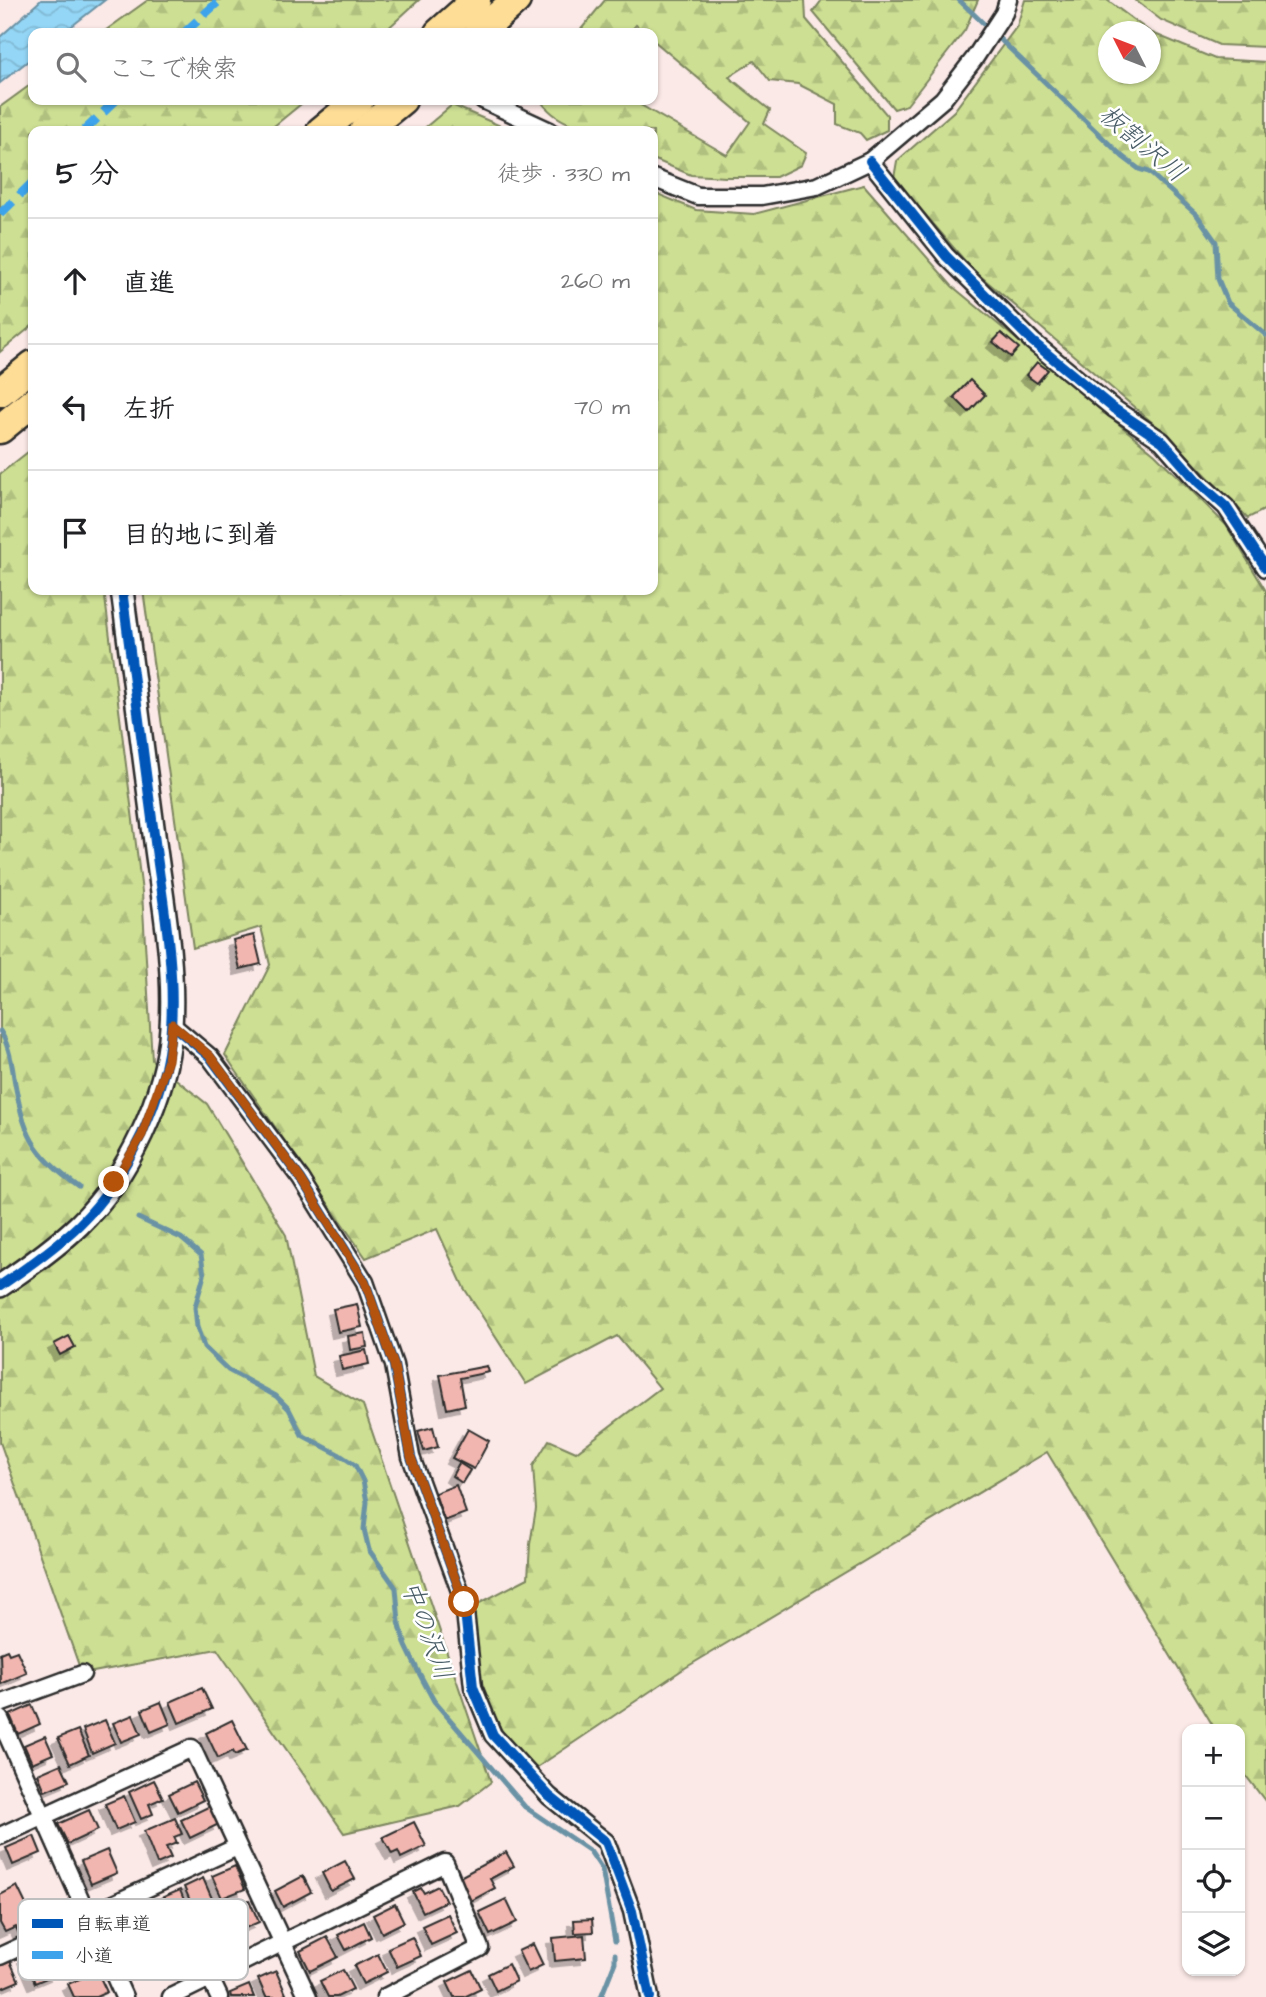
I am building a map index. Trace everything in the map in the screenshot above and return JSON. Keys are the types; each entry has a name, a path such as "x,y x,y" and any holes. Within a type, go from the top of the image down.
{"highway":[{"path":"445,28 476,0"},
{"path":"485,28 516,0"},
{"path":"327,126 353,105"},
{"path":"370,126 396,105"},
{"path":"0,392 28,369"},
{"path":"0,429 28,406"}],"street":[{"path":"658,180 698,196 762,196 817,186 870,161 943,99 1004,13 1008,0"},
{"path":"494,105 539,126"},
{"path":"870,161 946,256 1033,342 1113,408 1162,441 1226,507 1266,568"},
{"path":"0,1286 37,1261 80,1224 114,1182 142,1135 168,1060 172,1024 170,952 123,595"},
{"path":"172,1024 210,1056 301,1179 365,1282 394,1365 411,1457 464,1602 473,1687 493,1735 549,1796 606,1842 632,1911 650,1997"},
{"path":"0,1704 82,1674"},
{"path":"0,1719 80,1899"},
{"path":"0,1836 192,1748 308,1997"},
{"path":"126,1899 237,1847"},
{"path":"248,1959 445,1863 480,1948 385,1997"},
{"path":"0,1956 18,1948"},
{"path":"116,1980 124,1997"},
{"path":"171,1997 206,1980"},
{"path":"211,1980 219,1997"}],"green space":[{"path":"148,0 419,0 388,28 109,28"},
{"path":"605,0 805,0 806,19 887,115 887,130 866,140 860,133 837,124 837,104 798,84 770,81 754,61 729,77 770,110 764,124 806,153 801,165 776,177 691,175 658,161 658,126 576,126 551,112 545,105 641,105 727,155 750,122 658,44 658,28 639,28 636,25 633,28 582,28"},
{"path":"822,0 978,0 965,30 907,105 894,109 813,12"},
{"path":"1025,0 1107,0 1135,21 1098,21 1098,84 1161,84 1161,37 1215,59 1266,62 1266,509 1248,518 1168,436 971,268 894,178 897,161 954,111 1017,26"},
{"path":"1135,0 1266,0 1266,47 1219,45 1161,20"},
{"path":"28,87 28,105 300,105 274,126 28,126 28,329 0,352 0,107"},
{"path":"452,105 500,126 427,126"},
{"path":"864,185 952,286 1155,454 1226,525 1266,591 1266,1802 1245,1775 1245,1724 1212,1724 1047,1452 685,1668 536,1768 502,1731 479,1685 470,1608 528,1578 536,1509 533,1466 549,1440 576,1452 660,1388 617,1336 526,1384 464,1288 437,1229 366,1258 225,1055 270,965 261,927 193,948 144,595 658,595 658,194 696,210 754,214"},
{"path":"28,452 28,595 105,595 142,892 152,1060 207,1104 286,1235 314,1376 363,1405 491,1782 460,1806 344,1833 217,1649 82,1674 0,1442 0,474"}],"water":[{"path":"41,0 105,0 69,28 28,28 28,61 0,83 0,37"}],"building":[{"path":"1001,333 1019,348 1011,357 993,342"},
{"path":"1037,362 1048,370 1037,383 1026,375"},
{"path":"970,380 985,395 969,412 954,397"},
{"path":"254,935 261,964 240,969 233,940"},
{"path":"357,1304 362,1327 338,1332 333,1309"},
{"path":"365,1333 367,1347 350,1350 348,1336"},
{"path":"69,1336 75,1347 60,1355 54,1344"},
{"path":"366,1350 369,1364 342,1370 339,1356"},
{"path":"487,1366 489,1372 460,1378 465,1405 447,1409 440,1375"},
{"path":"433,1427 438,1447 424,1451 418,1431"},
{"path":"468,1429 489,1441 474,1469 452,1458"},
{"path":"459,1463 470,1470 462,1483 452,1476"},
{"path":"456,1485 466,1513 444,1521 435,1493"},
{"path":"7,1650 9,1654 17,1651 27,1673 1,1684 0,1653"},
{"path":"202,1688 212,1709 179,1723 170,1702"},
{"path":"161,1702 170,1724 151,1732 142,1710"},
{"path":"32,1705 40,1724 18,1734 10,1715"},
{"path":"133,1715 141,1734 121,1742 113,1723"},
{"path":"105,1720 115,1743 92,1753 83,1729"},
{"path":"232,1720 247,1750 235,1755 233,1751 218,1758 206,1733"},
{"path":"78,1730 89,1755 70,1764 58,1738"},
{"path":"45,1736 53,1754 32,1763 24,1745"},
{"path":"61,1764 69,1781 45,1791 38,1774"},
{"path":"154,1780 163,1798 149,1804 153,1814 141,1819 129,1792"},
{"path":"194,1782 203,1800 178,1812 169,1794"},
{"path":"124,1796 135,1822 116,1830 105,1804"},
{"path":"210,1806 219,1824 190,1838 181,1820"},
{"path":"89,1810 98,1830 68,1844 58,1824"},
{"path":"175,1818 182,1834 174,1837 177,1843 166,1847 171,1858 157,1864 144,1831"},
{"path":"414,1822 426,1846 401,1858 398,1851 392,1854 383,1837"},
{"path":"34,1836 41,1853 13,1865 6,1848"},
{"path":"107,1850 117,1873 91,1884 81,1861"},
{"path":"506,1852 514,1866 490,1879 495,1888 471,1901 458,1878"},
{"path":"345,1861 355,1879 331,1891 322,1873"},
{"path":"235,1866 245,1889 222,1898 212,1876"},
{"path":"303,1876 311,1892 283,1907 275,1891"},
{"path":"203,1878 212,1899 189,1899 184,1887"},
{"path":"17,1886 23,1899 18,1899 18,1932 16,1927 5,1932 0,1923 0,1895"},
{"path":"438,1886 446,1901 423,1912 413,1892 421,1888 424,1893"},
{"path":"180,1890 184,1899 161,1899"},
{"path":"506,1899 517,1922 490,1935 479,1912"},
{"path":"248,1900 259,1922 248,1927"},
{"path":"395,1904 404,1922 382,1933 373,1915"},
{"path":"448,1914 457,1933 431,1945 422,1926"},
{"path":"592,1919 593,1932 575,1933 574,1920"},
{"path":"364,1922 371,1937 346,1950 338,1935"},
{"path":"584,1935 586,1958 555,1961 553,1938"},
{"path":"327,1937 338,1957 310,1971 300,1951"},
{"path":"412,1937 421,1956 397,1967 388,1948"},
{"path":"533,1944 543,1965 528,1972 518,1951"},
{"path":"378,1954 387,1972 363,1984 354,1966"},
{"path":"10,1961 19,1981 0,1989 0,1965"},
{"path":"508,1964 516,1981 496,1991 488,1974"},
{"path":"343,1970 353,1989 337,1997 328,1997 320,1981"},
{"path":"472,1970 481,1989 464,1997 454,1997 447,1982"},
{"path":"276,1971 286,1994 281,1997 266,1997 258,1979"},
{"path":"77,1980 101,1980 107,1992 96,1997 74,1997 68,1984"},
{"path":"249,1985 254,1997 231,1997 230,1993"}],"waterway":[{"name":"板割沢川","path":"959,0 1123,157 1139,169 1149,172 1197,215 1216,242 1218,279 1228,303 1266,335"},
{"name":"中の沢川","path":"0,1031 8,1048 22,1114 32,1141 50,1164 79,1187"},
{"name":"中の沢川","path":"138,1218 181,1238 201,1255 204,1275 195,1307 197,1327 204,1347 228,1370 276,1396 289,1409 302,1435 355,1465 363,1481 367,1502 364,1529 369,1550 396,1588 399,1622 406,1646 434,1701 525,1807 590,1851 602,1869 615,1941"},
{"name":"中の沢川","path":"601,1997 615,1962 615,1954"}],"marked path":[{"path":"189,28 220,0"},
{"path":"89,126 111,105"},
{"path":"0,214 28,187"}],"cycle path":[{"path":"870,161 946,256 1033,342 1113,408 1162,441 1198,482 1226,507 1266,568"},
{"path":"0,1286 41,1257 97,1206 129,1159 142,1134 162,1080 168,1053 172,1004 170,957 123,595"},
{"path":"172,1025 210,1057 301,1179 365,1282 394,1365 411,1457 464,1602 473,1687 493,1735 549,1796 606,1842 632,1911 650,1997"}],"route":[{"path":"114,1182 142,1135 168,1060 172,1024 210,1056 301,1179 365,1282 394,1365 411,1457 464,1602"}]}
